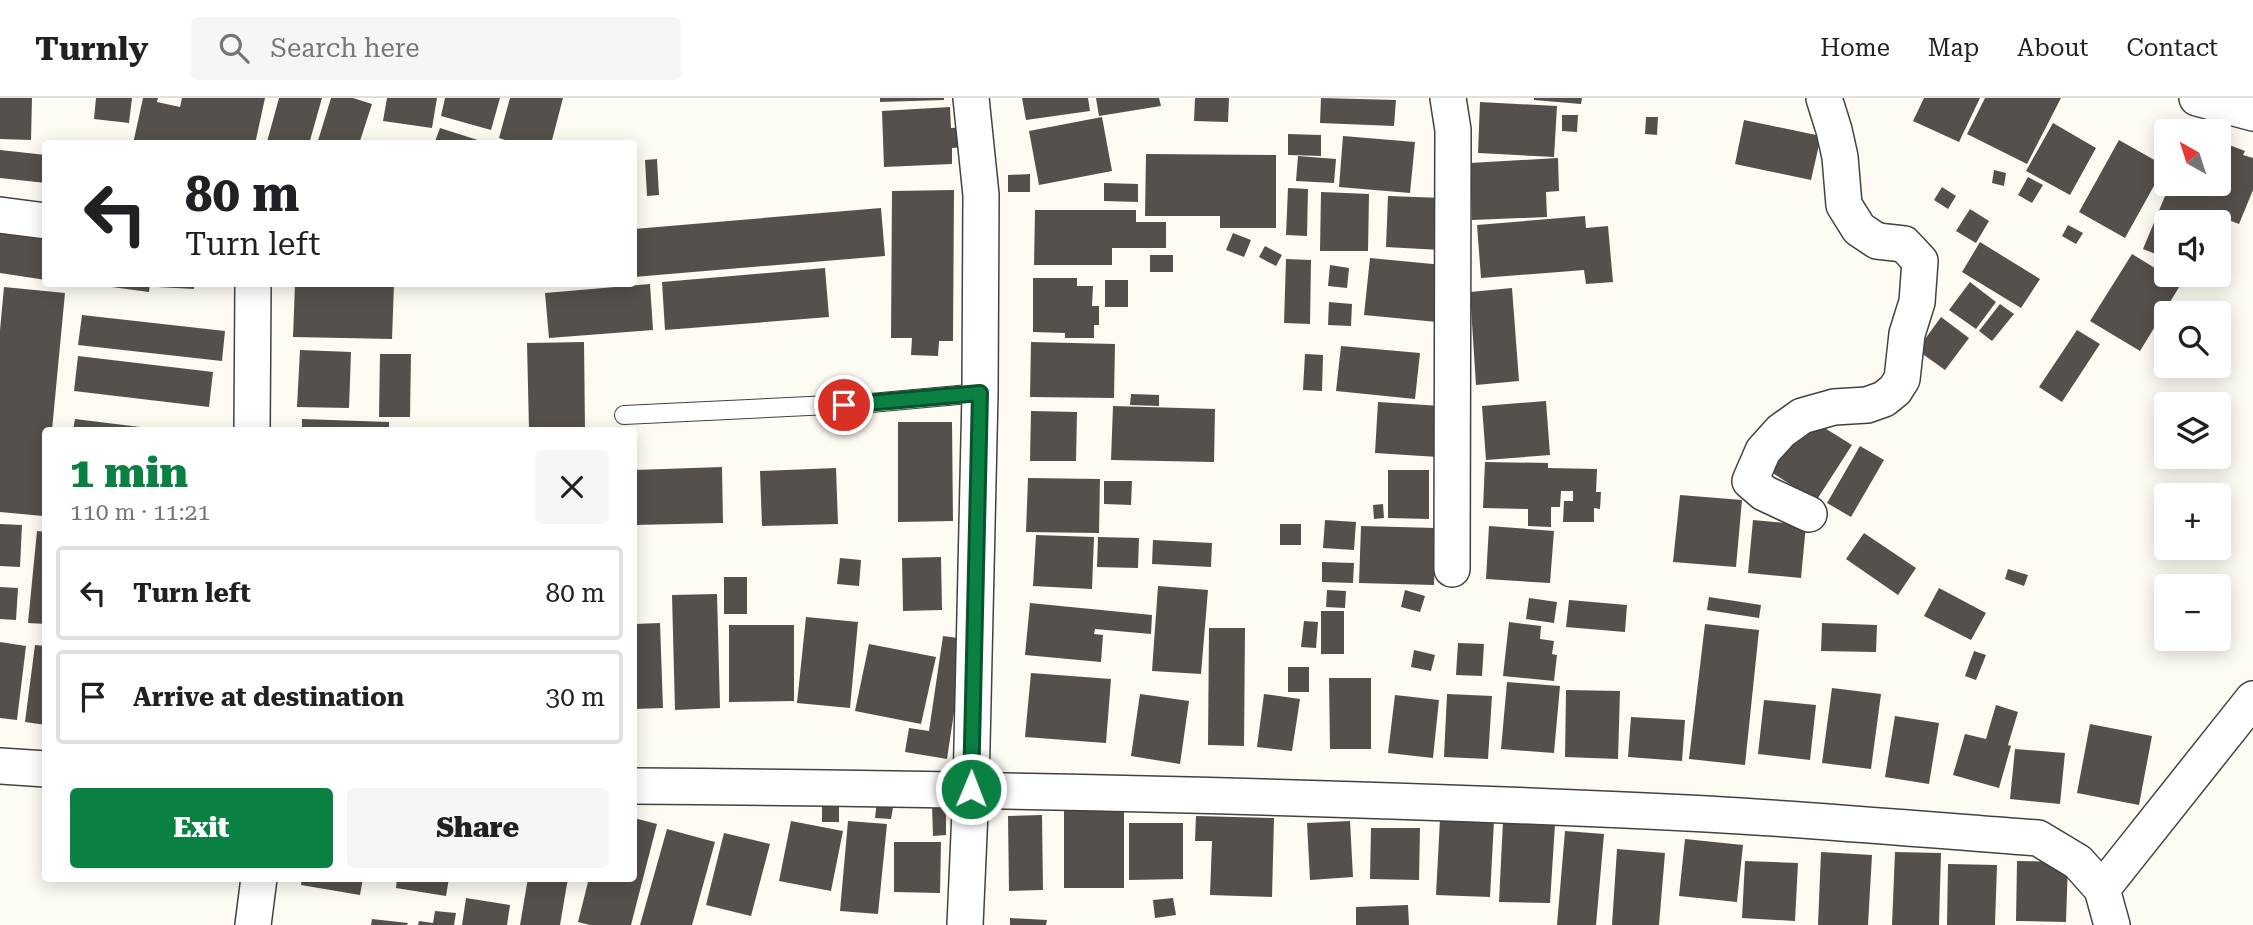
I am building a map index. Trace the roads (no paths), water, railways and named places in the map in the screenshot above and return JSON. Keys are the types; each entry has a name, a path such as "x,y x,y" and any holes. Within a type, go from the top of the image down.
{"street":[{"path":"965,925 971,789 980,393 981,195 971,98"},
{"path":"1448,98 1453,130 1452,569"},
{"path":"1809,514 1764,493 1750,481 1763,451 1782,431 1802,416 1834,407 1867,405 1884,399 1895,390 1902,379 1908,334 1917,302 1920,261 1904,244 1877,241 1859,229 1844,205 1843,180 1834,130 1824,98"},
{"path":"2197,98 2253,113"},
{"path":"0,215 42,220"},
{"path":"252,427 253,287"},
{"path":"2102,889 2253,699"},
{"path":"0,766 42,769"},
{"path":"637,786 971,789 1709,814 2038,838 2078,862 2102,889 2112,925"},
{"path":"253,925 258,882"}],"lane":[{"path":"624,415 871,403 980,393"}]}
